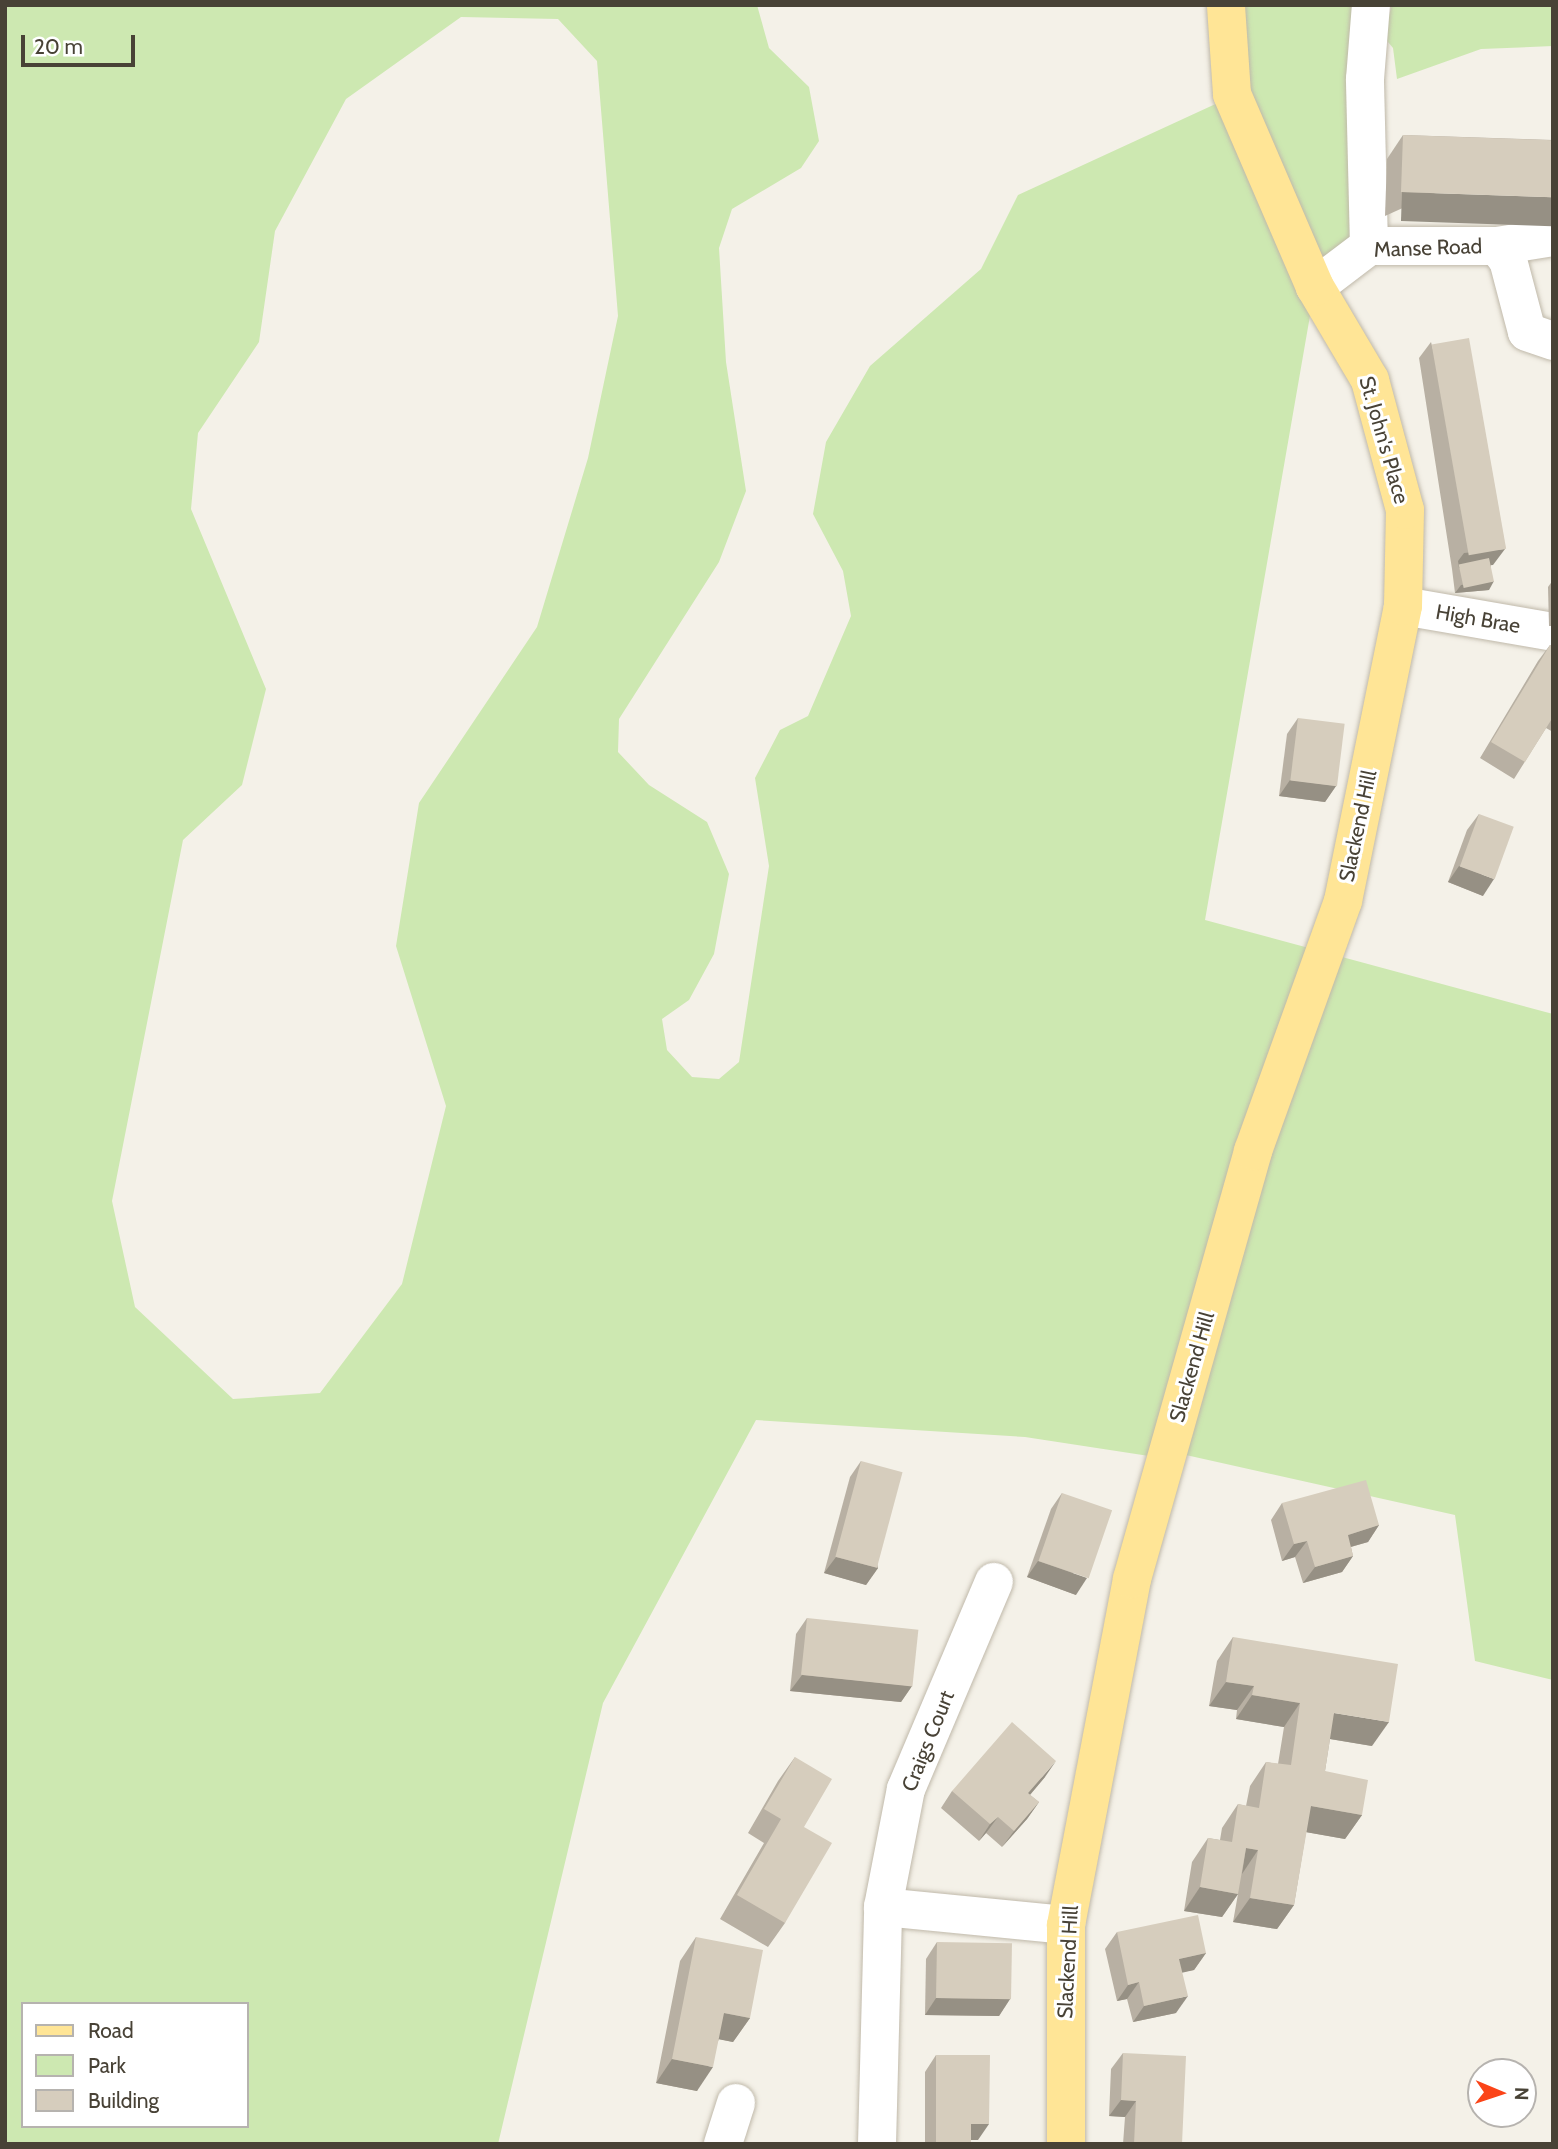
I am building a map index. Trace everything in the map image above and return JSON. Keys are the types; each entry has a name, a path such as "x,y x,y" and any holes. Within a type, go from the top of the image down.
{"main road":[{"name":"St. John's Place","path":"1226,5 1233,94 1315,287 1370,380 1405,510 1404,606"},
{"name":"Slackend Hill","path":"1066,2144 1066,1925 1132,1579 1253,1151 1343,901 1404,606"}],"street":[{"path":"1369,246 1365,79 1371,5"},
{"name":"Manse Road","path":"1315,287 1369,246 1497,246 1553,237"},
{"path":"1497,246 1508,260 1527,332 1553,341"},
{"name":"High Brae","path":"1404,606 1553,632"},
{"name":"Craigs Court","path":"877,2144 883,1908 906,1789 994,1582"},
{"path":"883,1908 1066,1925"},
{"path":"723,2144 736,2103"}],"green space":[{"path":"5,5 757,5 769,48 809,87 819,141 801,168 732,209 719,248 726,362 746,491 719,562 619,719 618,752 649,785 707,822 729,874 714,954 689,1000 662,1019 667,1050 692,1077 719,1079 739,1062 769,866 755,778 780,730 808,716 851,616 843,571 813,514 826,442 870,366 981,269 1018,195 1235,95 1239,5 1357,5 1351,244 1315,287 1205,920 1553,1014 1553,1680 1475,1661 1455,1515 1168,1451 1149,1456 1025,1437 756,1420 603,1703 498,2144 5,2144","holes":["461,17 558,19 597,61 618,316 588,458 537,627 419,803 396,946 446,1106 402,1284 320,1393 233,1399 135,1307 112,1201 183,840 242,785 266,689 191,509 198,433 259,342 275,231 346,99"]},
{"path":"1392,5 1553,5 1553,46 1481,49 1397,79 1393,48 1383,36"}],"building":[{"path":"1403,135 1553,140 1551,197 1401,192"},
{"path":"1469,338 1506,549 1469,555 1432,345"},
{"path":"1489,558 1494,581 1464,588 1459,564"},
{"path":"1550,645 1553,647 1553,717 1525,762 1491,742"},
{"path":"1298,718 1345,724 1337,786 1290,781"},
{"path":"1479,814 1514,827 1495,879 1460,867"},
{"path":"861,1461 903,1472 877,1568 835,1557"},
{"path":"1366,1480 1379,1525 1348,1535 1353,1556 1315,1567 1307,1541 1294,1544 1282,1503"},
{"path":"1062,1493 1112,1510 1089,1578 1039,1561"},
{"path":"807,1618 918,1630 912,1686 801,1675"},
{"path":"1233,1637 1398,1664 1389,1722 1334,1713 1325,1771 1368,1780 1362,1815 1311,1806 1294,1905 1250,1898 1258,1850 1246,1848 1238,1894 1200,1887 1208,1838 1232,1842 1238,1804 1259,1808 1266,1762 1291,1765 1300,1703 1252,1695 1254,1686 1226,1682"},
{"path":"1012,1722 1056,1761 1028,1793 1039,1802 1014,1831 998,1817 990,1824 952,1791"},
{"path":"795,1757 832,1779 804,1827 832,1843 785,1923 737,1895 781,1819 764,1809"},
{"path":"1198,1915 1206,1953 1179,1959 1188,1996 1144,2006 1139,1982 1128,1985 1117,1932"},
{"path":"696,1937 763,1950 750,2018 724,2013 713,2067 672,2059"},
{"path":"937,1942 1012,1943 1011,1999 936,1998"},
{"path":"1123,2053 1186,2056 1182,2144 1134,2144 1136,2101 1121,2100"},
{"path":"936,2055 990,2055 989,2124 971,2124 971,2144 936,2144"}]}
